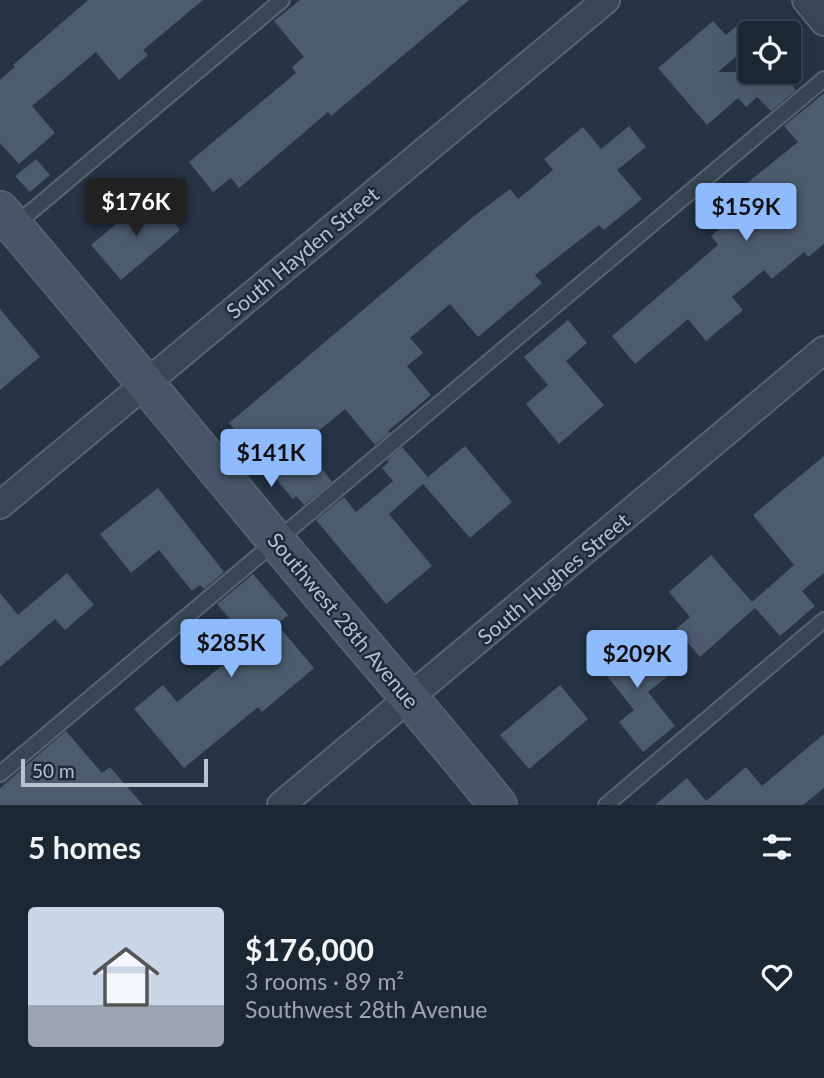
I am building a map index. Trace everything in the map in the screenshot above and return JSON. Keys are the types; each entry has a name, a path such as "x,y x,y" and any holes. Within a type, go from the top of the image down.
{"main road":[{"name":"Southwest 28th Avenue","path":"5,225 146,382 498,805"}],"street":[{"name":"South Hayden Street","path":"0,505 606,0"},
{"path":"806,0 824,22"},
{"name":"South Hughes Street","path":"281,805 824,349"}],"lane":[{"path":"5,225 282,0"},
{"path":"0,774 824,79"},
{"path":"606,805 824,620"}],"building":[{"path":"88,0 203,0 143,50 148,55 119,80 96,52 32,106 55,133 19,164 0,143 0,80 15,67 13,65"},
{"path":"300,0 469,0 331,116 328,112 239,188 231,178 213,192 189,162 296,73 292,67 304,57 274,21"},
{"path":"713,21 726,35 735,27 738,31 738,55 718,72 738,72 738,84 791,84 796,90 771,111 757,97 746,107 738,98 707,125 658,68"},
{"path":"824,93 824,244 808,257 804,252 772,279 764,270 732,297 743,310 706,341 688,319 635,364 612,336 718,245 711,236 758,196 747,183 798,142 784,126"},
{"path":"629,126 646,147 617,170 642,199 604,230 599,225 535,275 542,283 478,337 450,304 410,338 423,353 407,366 431,395 375,445 345,409 303,444 332,482 304,505 296,496 293,499 229,423 474,216 510,189 518,199 553,170 544,159 583,127 601,149"},
{"path":"36,159 50,175 30,192 15,176"},
{"path":"151,195 180,230 121,280 91,245"},
{"path":"0,309 40,357 0,390"},
{"path":"568,320 587,343 566,361 604,405 559,444 526,404 548,385 524,357"},
{"path":"465,446 512,502 470,538 423,484 389,514 432,566 386,604 316,520 344,497 356,512 393,481 382,468 402,447 428,477"},
{"path":"824,456 824,573 802,591 815,606 780,636 755,608 700,657 676,629 690,617 669,592 711,555 752,602 794,565 753,515"},
{"path":"158,488 224,572 204,589 200,585 192,591 159,550 131,573 100,534"},
{"path":"67,573 94,605 65,630 55,619 0,667 0,593 18,615"},
{"path":"253,574 288,615 277,624 314,668 262,712 258,707 184,768 134,709 163,685 177,702 250,643 217,604"},
{"path":"631,632 667,677 648,692 675,726 643,752 619,722 634,710 595,661"},
{"path":"560,685 588,719 529,769 500,735"},
{"path":"66,731 102,773 110,767 143,805 0,805 0,788"},
{"path":"824,734 824,788 803,805 655,805 687,778 706,801 746,767 762,786"}]}
